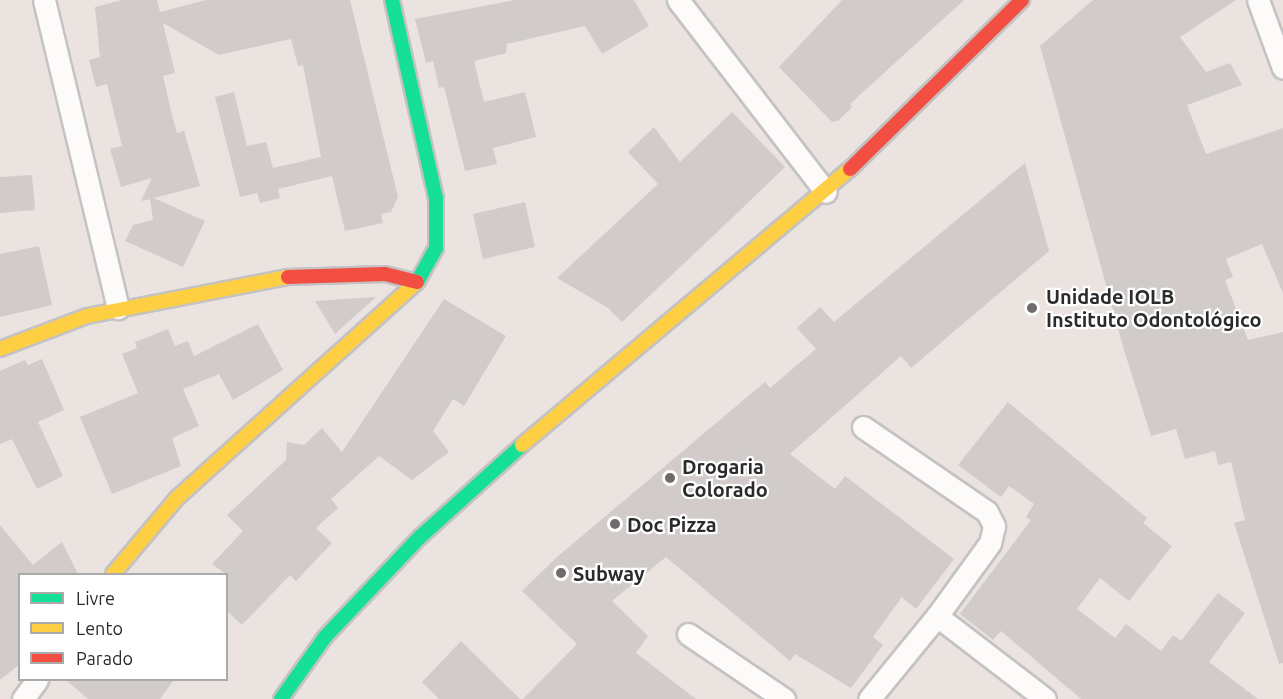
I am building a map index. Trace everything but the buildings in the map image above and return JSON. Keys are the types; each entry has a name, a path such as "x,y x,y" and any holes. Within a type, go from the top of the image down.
{"street":[{"path":"44,0 118,308"},
{"path":"114,573 184,491 417,282 436,248 436,198 392,0"},
{"path":"678,0 826,192"},
{"path":"281,699 325,637 361,596 470,490 826,192 1022,0"},
{"path":"1258,0 1283,68"},
{"path":"0,349 55,325 118,308 259,280 335,273 385,274 417,282"},
{"path":"863,428 987,512 994,526 990,543 938,616 869,699"},
{"path":"938,616 1045,699"},
{"path":"688,634 784,699"},
{"path":"23,699 36,681"}],"traffic: fast":[{"path":"392,0 436,198 436,248 417,282"},
{"path":"281,699 325,637 420,537 522,445"}],"traffic: slow":[{"path":"522,445 850,169"},
{"path":"0,349 87,316 288,277"},
{"path":"114,573 177,498 417,282"}],"traffic: jam":[{"path":"850,169 1022,0"},
{"path":"288,277 385,274 417,282"}],"place":[{"name":"Unidade IOLB Instituto Odontológico","path":"1032,308"},
{"name":"Drogaria Colorado","path":"670,478"},
{"name":"Doc Pizza","path":"615,524"},
{"name":"Subway","path":"561,573"}]}
